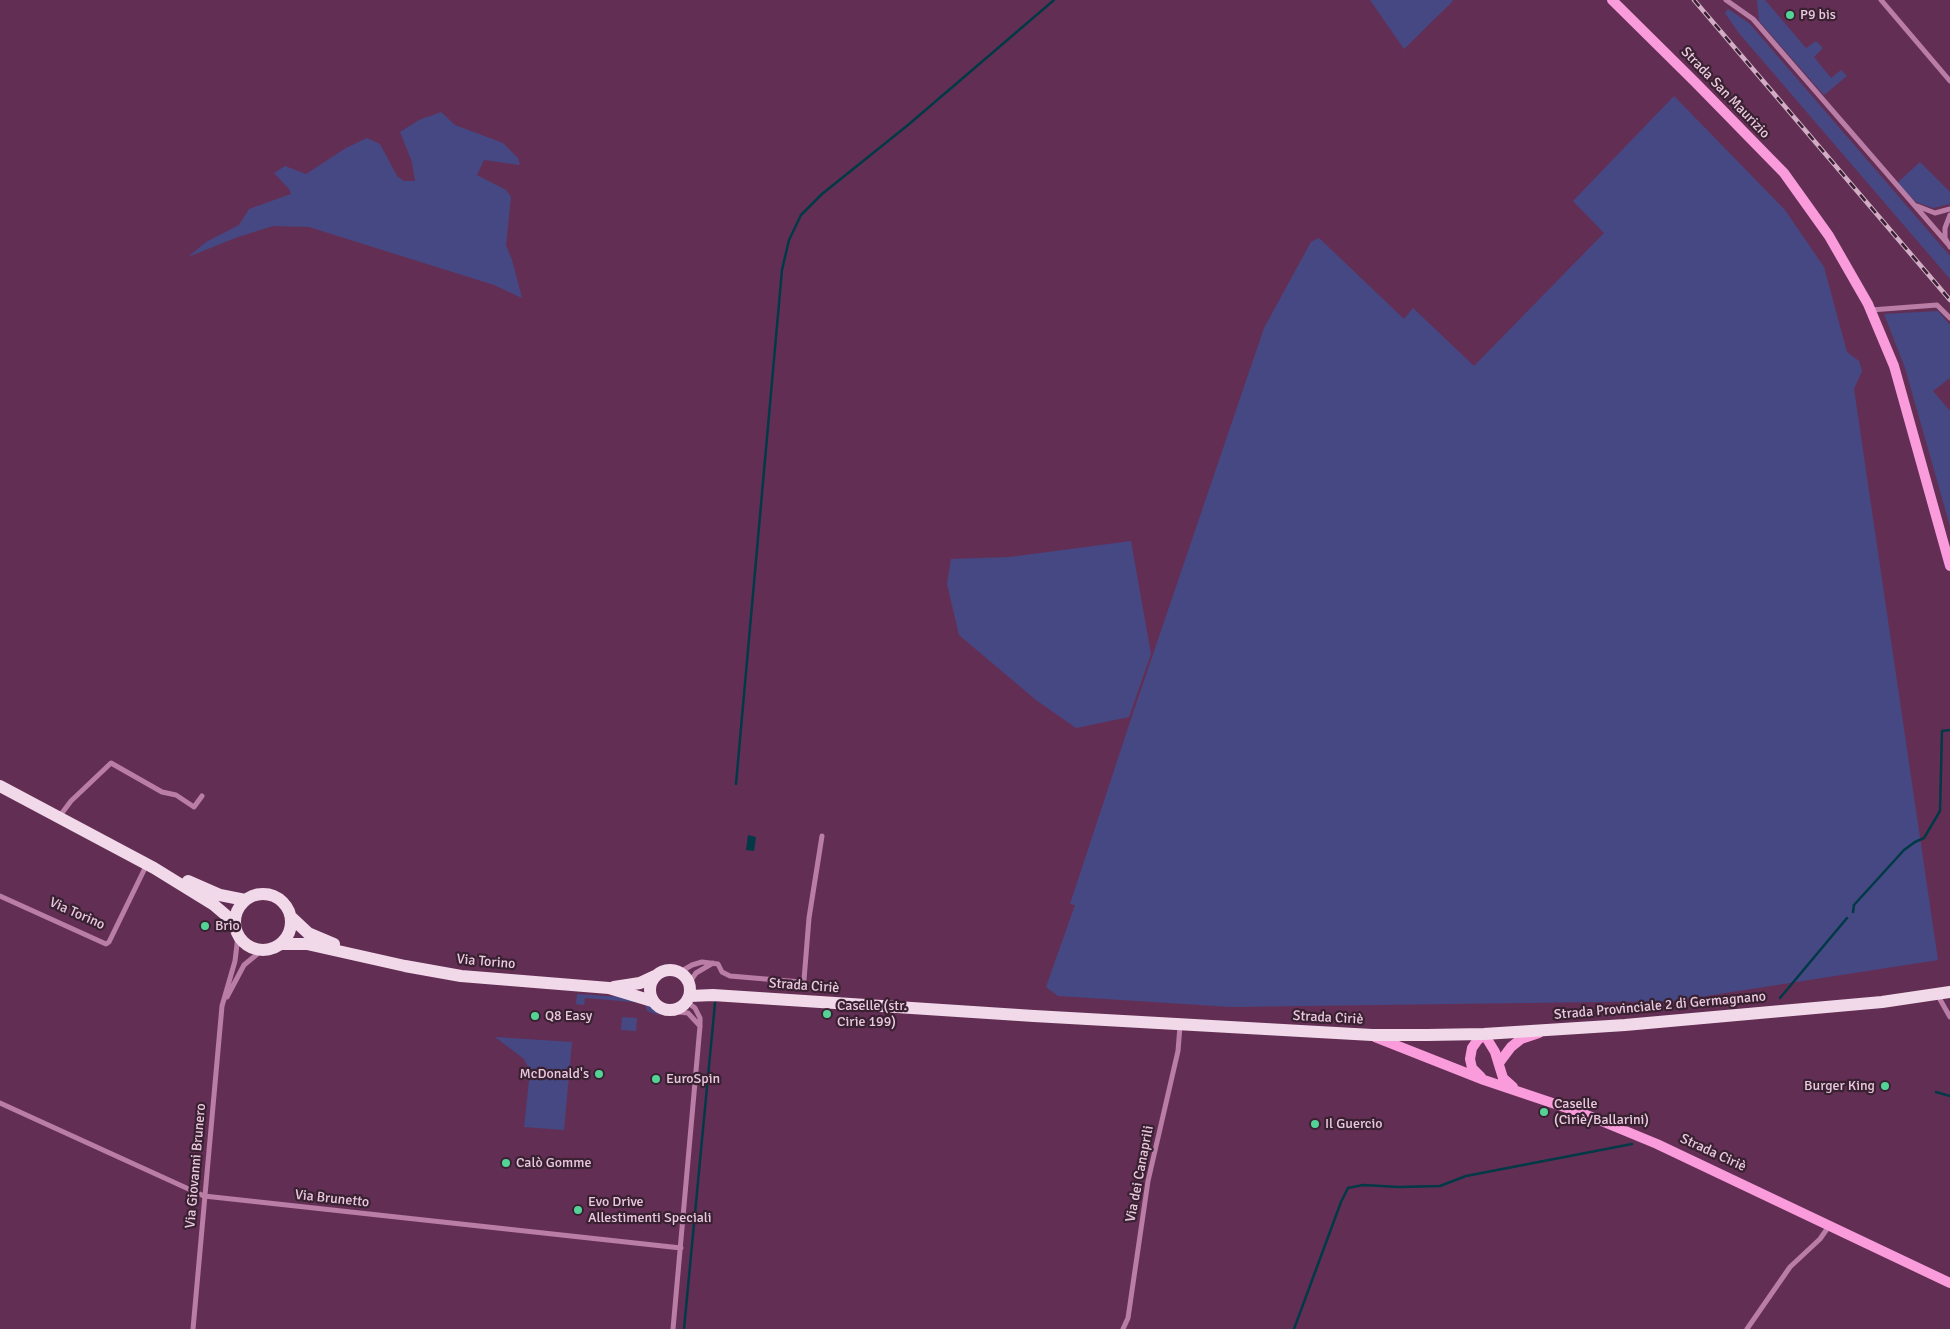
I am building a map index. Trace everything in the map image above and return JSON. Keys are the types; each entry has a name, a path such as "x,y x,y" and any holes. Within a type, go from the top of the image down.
{"main road":[{"path":"0,786 150,866 214,905 234,922"},
{"path":"150,866 220,894 245,900"},
{"path":"270,894 284,903 292,918 288,937 282,944 275,948 261,951 244,943 238,936 234,922 236,914 245,900 252,896 270,894"},
{"name":"Via Torino","path":"292,918 308,933 360,956"},
{"name":"Via Torino","path":"282,944 307,944 405,966 461,976 609,988 640,984 655,976"},
{"path":"667,970 680,972 689,992 676,1010 663,1010 652,1002 649,989 655,976 667,970"},
{"name":"Via Torino","path":"609,988 652,1002"},
{"name":"Strada Ciriè","path":"689,992 1372,1035"},
{"name":"Strada Provinciale 2 di Germagnano","path":"1372,1035 1484,1034 1625,1025 1882,1002 1944,993"}],"street":[{"name":"Strada San Maurizio","path":"1612,0 1784,173 1829,236 1870,310 1894,366 1950,566"},
{"path":"1726,0 1753,19 1949,245"},
{"path":"1881,0 1950,81"},
{"path":"1910,201 1919,208 1934,213 1950,209"},
{"path":"1949,245 1945,238 1945,228 1950,215"},
{"path":"1870,310 1937,305 1950,318"},
{"path":"58,817 70,801 111,763 162,792 176,795 194,807 202,796"},
{"path":"680,972 702,962 718,964 722,972 730,976 801,982 804,980 809,918 822,836"},
{"name":"Via Torino","path":"0,896 106,944 110,942 150,866"},
{"name":"Via Giovanni Brunero","path":"193,1329 222,1006 235,961 238,936"},
{"name":"Via Giovanni Brunero","path":"222,1006 244,965 261,951"},
{"path":"673,1329 700,1026 700,1018 689,992 696,972 713,963"},
{"path":"1944,993 1950,1017"},
{"path":"669,1011 688,1013 700,1026"},
{"name":"Via dei Canaprili","path":"1123,1329 1128,1318 1148,1181 1178,1051 1180,1024"},
{"path":"1499,1063 1511,1047 1521,1039 1550,1030"},
{"path":"1484,1080 1472,1068 1470,1058 1472,1048 1484,1034 1491,1044 1503,1078 1509,1085 1536,1098"},
{"name":"Strada Ciriè","path":"1372,1035 1484,1080 1582,1114 1657,1144 1950,1283"},
{"name":"Via Brunetto","path":"0,1103 204,1196 681,1248"},
{"path":"1747,1329 1790,1267 1820,1238 1829,1225"}],"shaded area":[{"path":"1370,0 1452,0 1453,1 1404,49"},
{"path":"1757,0 1765,0 1806,48 1816,41 1823,48 1814,57 1831,78 1841,70 1847,76 1824,95 1759,21"},
{"path":"1728,9 1749,23 1950,256 1950,279 1738,32 1725,13"},
{"path":"1674,96 1785,210 1824,267 1847,352 1859,361 1862,371 1854,389 1938,960 1674,1001 1231,1007 1058,996 1046,987 1075,905 1070,904 1133,713 1264,328 1311,242 1319,238 1404,319 1413,308 1474,366 1604,233 1573,201"},
{"path":"441,112 455,125 503,143 518,158 520,165 484,160 477,175 506,190 511,197 506,245 522,298 494,285 309,227 273,226 238,237 188,257 206,242 239,225 249,209 291,194 289,189 274,173 285,166 306,174 346,148 367,138 380,144 397,176 404,181 415,181 412,162 400,132 419,120"},
{"path":"1920,162 1950,192 1950,204 1933,208 1916,202 1897,183"},
{"path":"1938,311 1950,325 1950,378 1933,391 1950,411 1950,526 1905,368 1884,314"},
{"path":"1131,541 1151,654 1129,717 1076,728 1036,700 959,635 947,584 951,559 1010,557"},
{"path":"748,835 756,837 754,851 746,850"},
{"path":"577,994 639,998 652,1006 659,1015 647,1011 645,1003 585,998 584,1005 576,1004"},
{"path":"622,1017 637,1018 636,1031 621,1030"},
{"path":"495,1037 572,1042 564,1130 524,1127 530,1071 524,1059"}],"waterway":[{"path":"736,784 782,270 789,240 801,215 822,194 908,125 1054,0"},
{"path":"1853,912 1854,905 1904,850 1924,838 1940,811 1942,731 1950,730"},
{"path":"1780,998 1847,918"},
{"path":"684,1329 715,1003"},
{"path":"1936,1092 1950,1096"},
{"path":"1294,1329 1341,1202 1348,1188 1363,1185 1399,1187 1440,1186 1466,1176 1632,1144"}],"railway":[{"path":"1694,0 1950,300"}],"place":[{"name":"P9 bis","path":"1790,15"},
{"name":"Brio","path":"205,926"},
{"name":"Caselle (str. Cirie 199)","path":"827,1014"},
{"name":"Q8 Easy","path":"535,1016"},
{"name":"McDonald's","path":"599,1074"},
{"name":"EuroSpin","path":"656,1079"},
{"name":"Burger King","path":"1885,1086"},
{"name":"Caselle (Ciriè/Ballarini)","path":"1544,1112"},
{"name":"Il Guercio","path":"1315,1124"},
{"name":"Calò Gomme","path":"506,1163"},
{"name":"Evo Drive Allestimenti Speciali","path":"578,1210"}]}
